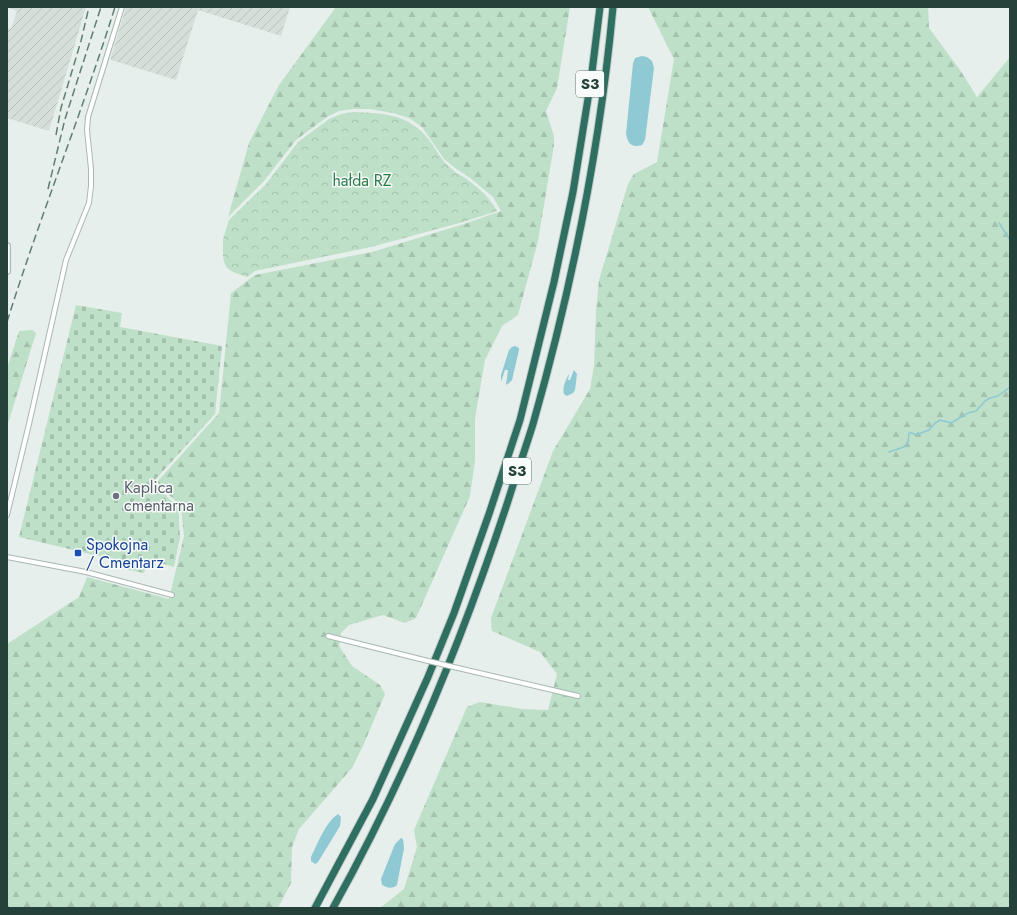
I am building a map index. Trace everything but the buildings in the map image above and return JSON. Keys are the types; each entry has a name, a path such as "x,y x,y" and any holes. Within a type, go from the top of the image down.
{"highway":[{"name":"S3","path":"315,908 373,799 428,677 457,606 520,420 554,282 573,192 591,80 600,7"},
{"name":"S3","path":"333,908 386,805 440,685 486,569 533,424 568,286 588,193 605,82 613,7"}],"street":[{"path":"7,515 66,260 89,203 91,180 87,130 88,117 122,7"},
{"path":"7,246 7,272"},
{"path":"7,557 79,571 172,595"},
{"path":"328,636 578,696"}],"shaded area":[{"path":"7,7 86,7 49,131 7,118 7,28 11,29 17,11"},
{"path":"126,7 290,7 281,36 198,10 176,80 111,60"}],"green space":[{"path":"336,7 570,7 557,88 546,111 554,136 554,145 538,241 518,315 502,326 485,360 475,418 475,461 470,496 416,618 405,623 383,615 349,625 341,633 339,646 352,666 380,685 385,694 352,768 299,829 292,847 291,883 278,908 9,908 7,904 7,644 79,597 87,577 169,599 184,536 181,507 157,482 219,413 231,293 255,275 372,252 501,211 493,197 444,159 422,127 409,118 393,113 370,109 353,109 339,111 327,117 296,140 264,181 228,217 249,143 279,85"},
{"path":"648,7 928,7 929,28 960,70 977,97 1010,57 1010,908 380,908 404,889 417,847 414,830 467,707 480,702 523,709 548,710 557,674 540,652 492,631 491,618 553,451 590,389 594,366 599,280 628,184 634,174 657,162 674,59"},
{"name":"hałda RZ","path":"353,112 386,114 405,120 414,125 430,141 446,164 481,190 497,211 463,222 371,247 255,271 247,277 227,268 223,256 223,239 229,220 266,184 298,142 329,119 341,114"},
{"path":"76,305 122,313 120,327 222,346 215,414 153,482 178,508 180,537 174,567 148,559 144,573 110,566 111,559 19,537"},
{"path":"32,330 36,333 7,427 7,368 19,331"}],"water":[{"path":"642,56 647,57 652,61 654,68 645,140 642,145 636,146 629,143 626,134 633,63 635,58"},
{"path":"515,346 519,348 519,350 512,380 506,385 508,370 505,370 501,382 501,375 509,350"},
{"path":"574,370 577,374 575,390 567,396 564,394 565,384 569,374 568,380 570,380"},
{"path":"338,814 341,817 340,826 318,862 315,864 311,861 311,857 329,823"},
{"path":"401,838 403,839 404,848 397,885 392,888 386,887 382,885 381,879 395,844"}],"waterway":[{"path":"999,223 1010,240"},
{"path":"889,452 904,447 908,443 909,433 916,435 929,430 940,420 951,423 968,413 976,411 985,401 998,396 1010,387"}],"railway":[{"path":"56,135 61,108 81,41 89,7"},
{"path":"48,189 65,119 101,7"},
{"path":"7,322 115,7"}],"place":[{"name":"Kaplica cmentarna","path":"116,496"},
{"name":"Spokojna / Cmentarz","path":"78,553"}]}
